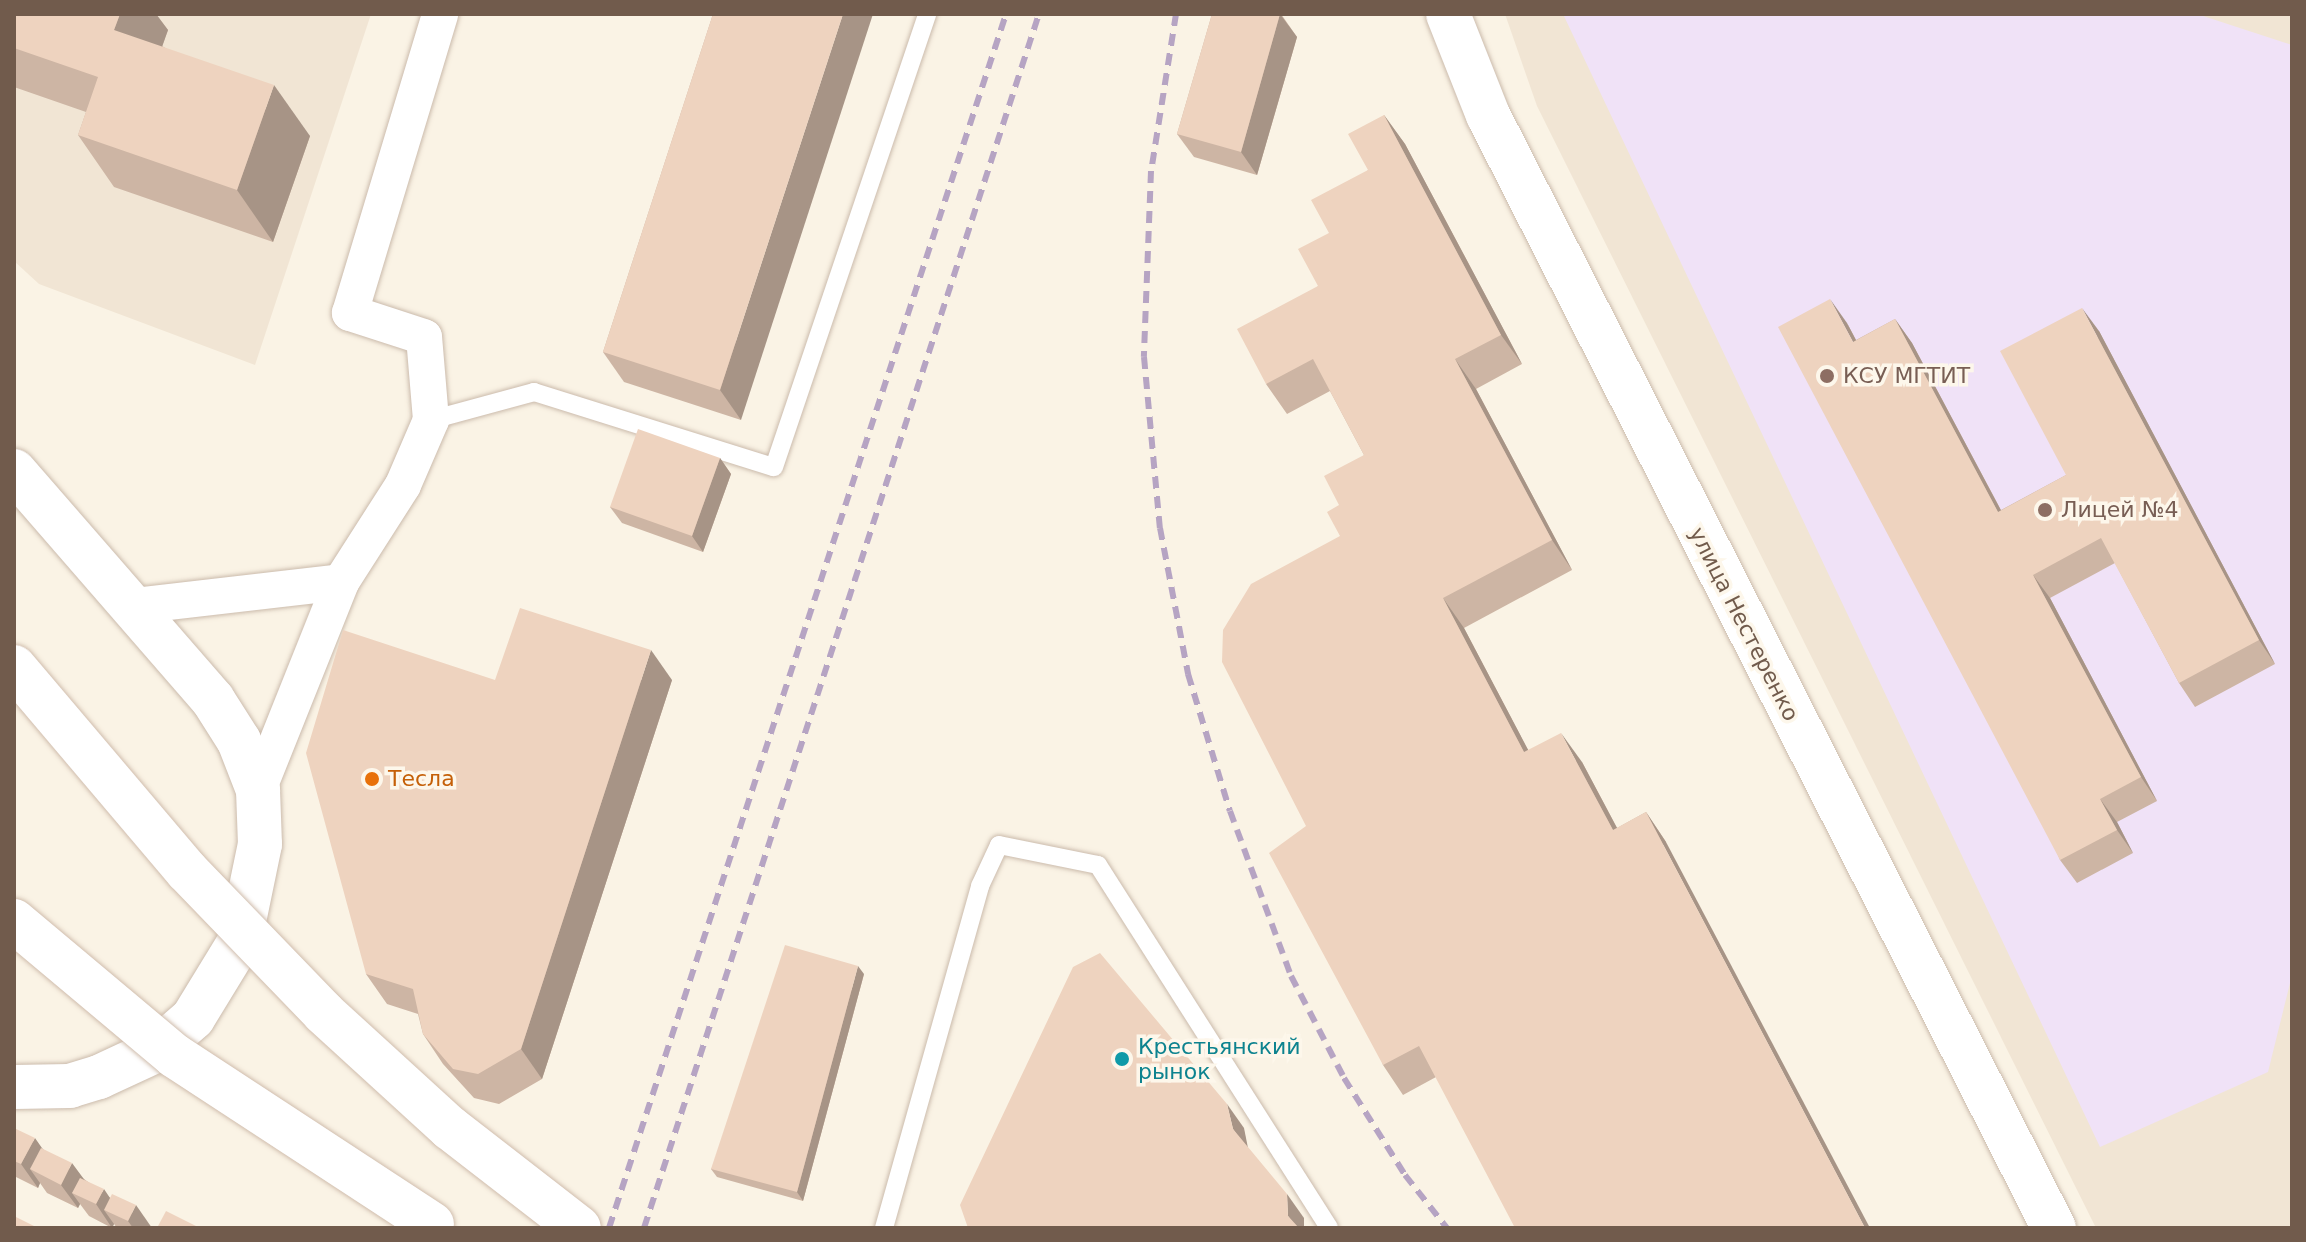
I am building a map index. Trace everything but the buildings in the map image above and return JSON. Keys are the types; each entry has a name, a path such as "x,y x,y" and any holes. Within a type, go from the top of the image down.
{"main road":[{"name":"улица Нестеренко","path":"1448,14 1488,115 2054,1228"},
{"path":"14,471 213,700 239,741 258,790 260,844 253,899 240,941 193,1018 155,1051 99,1077 70,1086 14,1087"},
{"path":"14,667 187,871 295,984 450,1128 579,1228"},
{"path":"14,921 175,1056 438,1228"}],"street":[{"path":"258,790 341,582 390,508 431,420 424,337 350,313 440,14"},
{"path":"134,606 341,582"}],"lane":[{"path":"431,420 534,392 774,467 927,14"},
{"path":"884,1228 980,886 999,845 1098,865 1329,1228"}],"shaded area":[{"path":"14,14 371,14 255,365 39,284 14,261"},
{"name":"Лицей №4","path":"1505,14 2292,14 2292,1228 2096,1228 1537,106"},
{"name":"Лицей №4","path":"1563,14 2197,14 2292,45 2292,975 2268,1072 2100,1147"}],"railway":[{"path":"609,1228 1006,14"},
{"path":"644,1228 1039,14"},
{"path":"1176,14 1151,171 1144,357 1160,528 1188,674 1230,811 1291,976 1344,1078 1405,1175 1447,1228"}],"place":[{"name":"КСУ МГТИТ","path":"1827,376"},
{"name":"Лицей №4","path":"2045,510"},
{"name":"Тесла","path":"372,779"},
{"name":"Крестьянский рынок","path":"1122,1059"}]}
